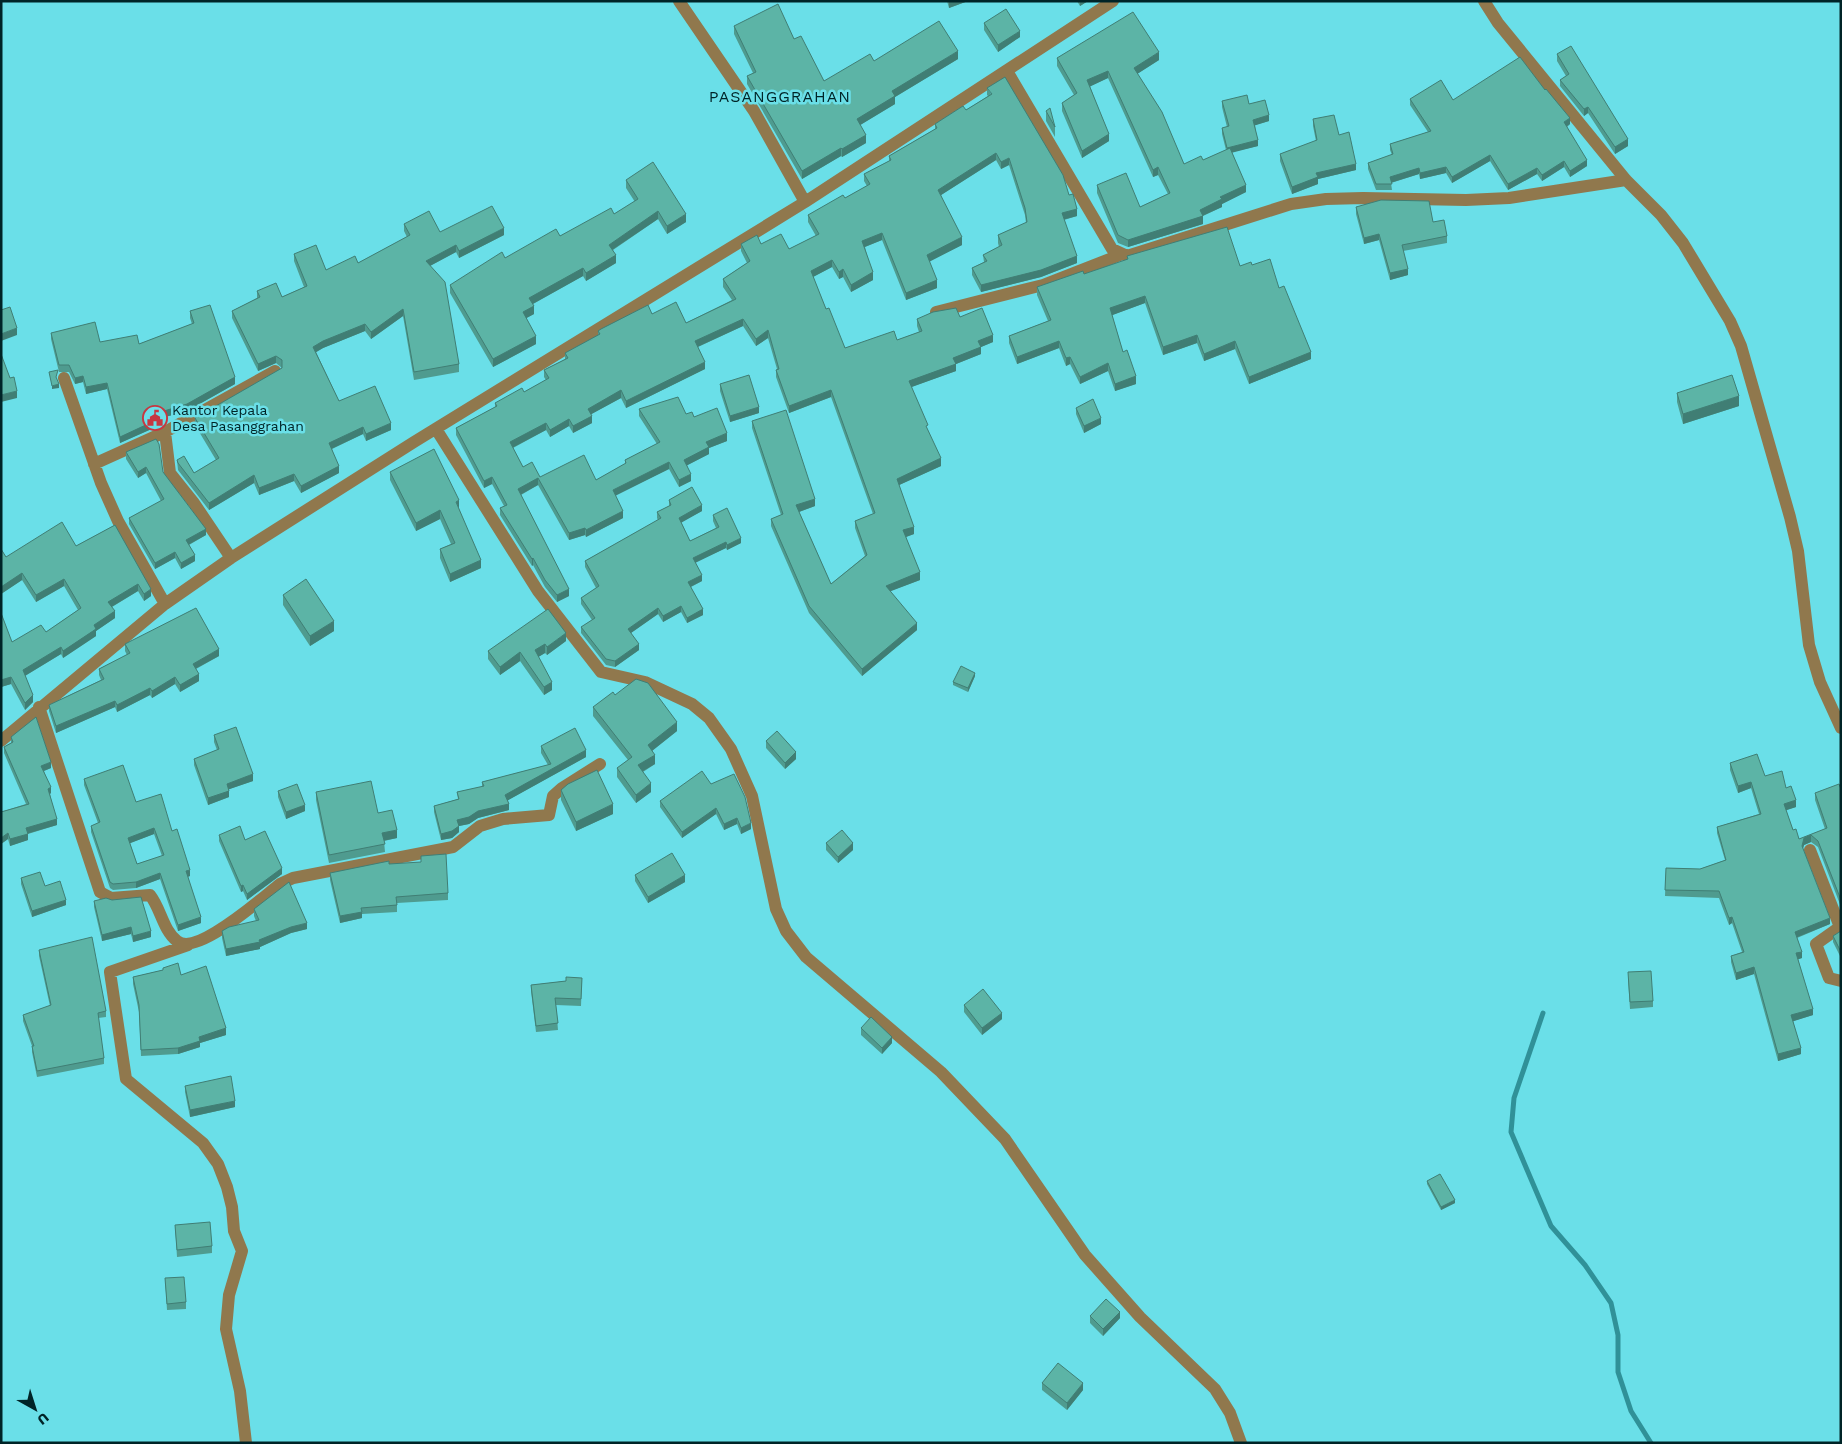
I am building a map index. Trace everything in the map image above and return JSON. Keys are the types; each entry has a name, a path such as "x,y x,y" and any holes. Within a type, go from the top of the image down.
{"street":[{"path":"679,1 754,111 805,202"},
{"path":"1,741 39,707 165,604 231,558 436,429 805,202 1113,1"},
{"path":"1484,1 1498,23 1626,180 1662,215 1683,243 1730,321 1741,346 1792,525 1799,561 1809,645 1820,682 1841,728"},
{"path":"1007,71 1087,210 1112,249 1120,255"},
{"path":"936,312 1044,285 1120,255 1134,256 1291,204 1326,199 1466,200 1509,198 1626,180"},
{"path":"94,464 165,432 275,371"},
{"path":"64,378 94,464 118,521 165,604"},
{"path":"436,429 538,591 601,672 645,682 692,704 709,718 732,749 752,796 776,909 786,931 806,957 941,1072 1005,1139 1085,1255 1140,1317 1215,1389 1230,1413 1241,1443"},
{"path":"165,432 170,473 194,503 231,558"},
{"path":"39,707 100,892 111,898 150,895 170,933 178,943 188,945"},
{"path":"246,1443 240,1391 226,1329 229,1295 242,1251 234,1231 232,1207 227,1187 218,1164 204,1143 126,1079 110,972 210,937 280,884 293,878 453,847 480,826 502,819 549,816 553,796 600,764"},
{"path":"1810,850 1840,927 1816,944 1828,978 1841,981"}],"building":[{"path":"778,4 794,39 801,36 824,81 870,54 874,61 939,21 958,51 892,91 895,96 857,119 866,135 802,171 747,76 756,72 734,26"},
{"path":"1006,9 1020,31 998,45 984,23"},
{"path":"1133,12 1159,52 1134,68 1162,112 1184,164 1201,156 1203,160 1230,148 1246,185 1220,197 1222,199 1200,210 1203,216 1128,240 1118,235 1097,185 1126,173 1140,207 1170,193 1158,167 1153,170 1108,71 1087,80 1109,134 1082,151 1062,103 1077,93 1057,58"},
{"path":"1571,46 1628,139 1615,147 1588,107 1584,109 1560,80 1569,74 1557,54"},
{"path":"1520,57 1545,90 1570,118 1564,122 1587,160 1570,171 1564,161 1542,175 1537,168 1508,184 1490,155 1452,177 1446,167 1420,173 1419,168 1390,177 1392,184 1376,184 1368,163 1393,154 1390,144 1431,131 1410,99 1441,80 1453,100"},
{"path":"1005,77 1063,175 1069,195 1073,194 1077,209 1062,213 1077,256 1041,270 981,285 972,268 987,261 983,255 1002,245 998,235 1027,222 1025,208 1009,158 1001,162 996,153 938,190 962,237 927,255 937,280 906,293 882,233 862,241 873,272 851,285 843,269 839,272 832,260 811,271 826,309 829,308 845,348 894,331 897,340 922,331 917,319 933,312 956,308 960,317 982,308 993,335 978,341 981,347 953,358 956,364 909,381 928,425 926,426 941,458 897,479 914,527 903,530 920,572 886,586 917,623 862,669 809,606 771,519 783,514 752,421 786,410 815,499 796,505 831,584 867,555 855,521 875,513 831,390 789,406 776,370 779,369 768,330 756,339 743,319 695,341 705,362 626,401 621,390 588,409 592,416 573,426 569,419 550,430 546,423 510,442 523,467 532,462 540,477 584,455 596,480 626,463 625,460 660,442 639,409 678,397 686,414 692,412 694,417 717,408 727,433 706,442 709,447 684,460 691,474 679,480 669,462 613,490 623,511 586,530 585,528 569,533 538,478 518,489 569,589 557,595 545,580 500,508 507,505 492,477 484,481 456,428 497,406 495,403 522,388 524,392 549,378 544,370 568,358 565,353 600,334 598,331 601,329 648,305 652,314 676,302 686,323 736,299 723,279 750,261 741,244 757,235 761,244 781,234 789,249 819,234 808,215 843,195 845,198 870,184 864,174 891,160 889,156 937,128 935,124 963,106 966,110 992,94 987,88"},
{"path":"1247,95 1249,104 1265,100 1269,115 1253,120 1258,140 1227,148 1222,128 1229,126 1222,101"},
{"path":"1050,108 1055,127 1046,111"},
{"path":"1334,115 1339,135 1349,132 1356,164 1316,173 1318,177 1292,187 1280,154 1317,140 1313,119"},
{"path":"653,162 686,214 667,226 658,211 609,245 616,255 586,273 583,268 529,298 534,306 523,312 536,336 493,359 450,285 502,252 505,258 556,229 560,236 611,208 614,214 638,199 626,180"},
{"path":"1381,200 1429,201 1433,222 1444,220 1447,236 1402,245 1408,269 1390,273 1379,234 1364,238 1356,207"},
{"path":"492,206 504,228 459,251 456,245 426,261 445,282 459,364 414,372 403,309 371,332 365,324 323,341 313,347 339,401 375,386 391,423 366,434 363,427 329,443 339,466 301,486 294,474 259,488 254,475 209,503 177,460 184,456 194,473 219,458 195,418 282,368 282,360 276,356 258,364 232,311 260,297 257,291 276,283 282,297 307,286 294,254 316,245 326,270 355,256 358,263 410,235 404,224 429,211 440,232"},
{"path":"1227,227 1240,266 1251,262 1252,265 1270,259 1279,288 1284,286 1311,352 1249,377 1235,341 1204,354 1197,335 1163,347 1145,296 1110,308 1123,352 1127,350 1136,376 1115,384 1108,363 1080,377 1070,357 1066,358 1059,341 1017,357 1009,336 1051,320 1037,287 1083,271 1084,274 1128,259 1127,256"},
{"path":"210,305 235,377 187,404 164,411 165,416 120,437 107,383 86,387 83,376 75,378 69,365 59,365 51,333 95,322 100,342 137,335 139,344 194,323 190,311"},
{"path":"10,307 17,328 1,334 1,310"},
{"path":"1,354 10,378 14,377 17,391 1,395"},
{"path":"58,370 56,377 59,384 52,386 49,372"},
{"path":"749,375 759,407 730,416 720,384"},
{"path":"1732,375 1739,396 1683,414 1677,393"},
{"path":"1093,399 1101,418 1084,426 1076,408"},
{"path":"156,439 159,444 163,472 206,529 186,540 195,555 181,563 175,552 155,563 129,518 164,499 146,467 138,472 126,452"},
{"path":"434,449 459,500 456,502 481,560 450,574 440,549 455,543 440,510 416,523 390,472"},
{"path":"692,487 702,505 679,518 690,541 719,527 713,515 727,508 741,538 727,545 726,542 693,558 702,575 688,582 703,609 687,618 681,606 663,616 658,608 628,629 639,644 615,661 606,659 581,627 595,618 581,598 599,586 585,561 661,518 657,512 671,505 669,500"},
{"path":"62,522 76,546 115,525 151,589 144,594 138,584 108,602 115,611 94,625 96,629 63,651 61,647 23,670 33,695 25,703 11,677 1,680 1,613 12,642 41,625 46,632 81,608 64,579 36,595 22,573 1,587 1,549 6,557"},
{"path":"306,579 334,621 310,636 283,595"},
{"path":"196,608 219,649 193,664 199,674 180,685 175,677 152,691 150,688 117,705 115,701 56,726 49,705 104,679 99,669 130,653 125,644"},
{"path":"548,609 566,633 547,647 545,644 535,650 552,682 544,687 520,652 500,667 488,651"},
{"path":"961,666 975,673 968,688 953,682"},
{"path":"636,679 648,683 677,722 648,745 655,755 638,765 651,783 636,795 617,768 632,757 593,707 613,692 615,695"},
{"path":"36,717 51,762 41,766 51,787 48,789 57,819 26,828 28,834 10,839 8,833 1,838 1,812 29,804 4,747 13,742 11,737"},
{"path":"236,727 253,774 227,784 229,791 208,798 194,759 219,749 214,735"},
{"path":"575,728 586,750 505,795 509,804 478,811 469,817 457,820 459,826 452,831 441,834 434,806 459,799 457,792 484,786 482,782 551,764 541,746"},
{"path":"777,731 796,752 785,763 766,741"},
{"path":"1757,754 1765,776 1782,771 1786,788 1791,786 1796,800 1784,804 1793,830 1796,829 1799,839 1827,828 1815,793 1839,784 1841,789 1841,900 1818,841 1811,835 1804,838 1802,846 1830,918 1795,932 1802,952 1796,953 1813,1009 1791,1015 1801,1048 1778,1054 1754,967 1736,973 1731,956 1744,952 1732,917 1729,918 1719,891 1665,890 1666,868 1700,869 1726,860 1717,827 1761,814 1751,782 1738,786 1730,763"},
{"path":"123,765 136,802 161,794 172,831 177,829 190,870 186,871 201,917 178,925 160,873 136,882 113,884 110,882 91,826 100,822 84,779","holes":["154,828 164,855 137,864 128,838"]},
{"path":"597,770 613,804 576,822 561,790 568,784"},
{"path":"702,771 711,784 734,774 745,797 751,823 741,828 737,818 724,824 716,808 682,832 660,801"},
{"path":"371,781 378,813 392,810 397,830 382,833 385,844 329,855 316,792"},
{"path":"297,784 305,805 286,812 278,791"},
{"path":"240,826 245,840 265,831 282,868 247,894 243,885 241,886 219,835"},
{"path":"842,830 853,843 838,857 826,843"},
{"path":"672,853 685,875 648,897 635,875"},
{"path":"446,854 448,893 396,897 397,905 361,908 362,912 340,916 330,873 389,861 389,864 421,862 421,856"},
{"path":"40,872 45,886 60,881 66,900 32,911 21,878"},
{"path":"289,882 307,923 291,927 259,940 260,942 226,949 222,931 229,927 259,920 254,909"},
{"path":"141,897 151,931 133,936 131,927 102,935 94,901 106,898 112,900"},
{"path":"1841,931 1841,952 1833,936"},
{"path":"92,937 106,1011 98,1013 104,1058 37,1071 32,1046 34,1046 23,1015 51,1005 39,950"},
{"path":"178,963 181,975 206,966 226,1028 199,1037 200,1041 178,1048 141,1050 139,1005 133,977 163,970 163,968"},
{"path":"1651,971 1653,1001 1630,1002 1628,972"},
{"path":"566,977 582,978 581,999 555,998 558,1023 536,1026 531,985 566,981"},
{"path":"983,989 1002,1013 982,1028 964,1005"},
{"path":"871,1017 892,1037 882,1048 861,1028"},
{"path":"231,1076 235,1101 190,1110 185,1086"},
{"path":"1440,1174 1455,1200 1441,1207 1427,1181"},
{"path":"210,1222 212,1246 177,1250 175,1225"},
{"path":"184,1277 186,1302 167,1304 165,1278"},
{"path":"1106,1299 1120,1312 1103,1329 1090,1316"},
{"path":"1058,1363 1083,1383 1067,1403 1042,1383"}],"waterway":[{"path":"1543,1013 1514,1098 1511,1132 1551,1226 1585,1265 1611,1303 1618,1335 1618,1372 1631,1411 1651,1443"}],"place":[{"name":"Kantor Kepala Desa Pasanggrahan","path":"155,418"}],"district":[{"name":"PASANGGRAHAN","path":"780,96"}]}
